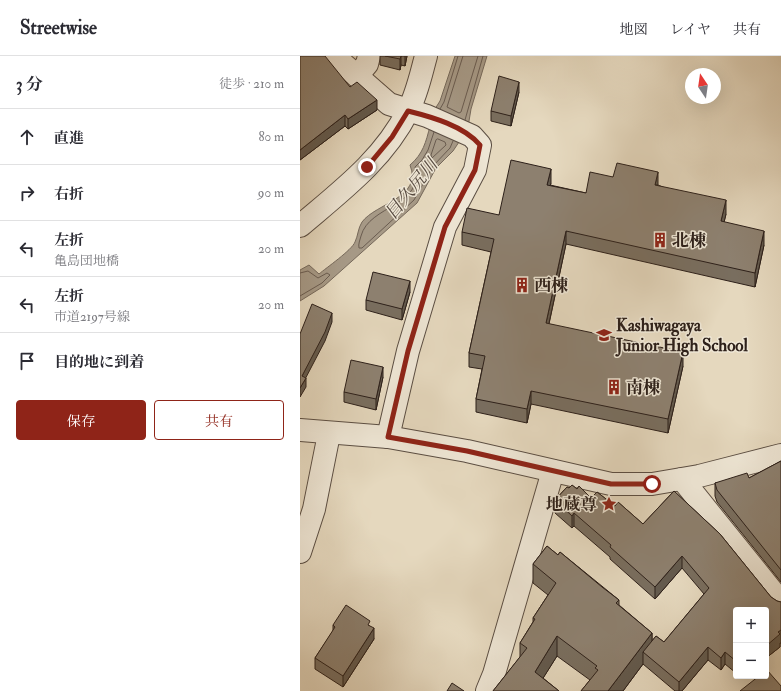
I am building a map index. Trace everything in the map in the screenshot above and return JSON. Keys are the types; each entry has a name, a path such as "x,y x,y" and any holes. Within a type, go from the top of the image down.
{"street":[{"path":"334,56 389,104 418,113 466,133 472,136 480,145 475,170 445,227 408,351 388,437"},
{"path":"357,76 367,64 369,56"},
{"path":"418,113 415,94 426,56"},
{"path":"300,226 348,187 392,137 418,113"},
{"path":"300,430 329,434 388,437 467,451 611,484 652,484 682,479 781,454"},
{"path":"300,552 314,509 329,434"},
{"path":"487,691 494,674 552,471"},
{"path":"682,479 781,602"}],"water":[{"path":"455,56 487,56 471,109 468,127 433,112 440,101"},
{"name":"目久尻川","path":"430,126 461,139 453,151 436,168 417,203 324,286 300,301 300,270 309,265 319,274 353,245 362,222 369,215 396,199 404,193 410,185 412,176 410,165 421,152"}],"building":[{"path":"300,56 325,56 350,87 357,82 377,100 348,119 345,115 300,150"},
{"path":"385,56 401,56 400,59"},
{"path":"499,76 519,82 511,116 491,111"},
{"path":"511,160 551,169 547,185 586,193 590,172 613,177 617,163 658,172 655,185 726,200 721,221 764,231 755,273 566,231 546,323 683,352 668,419 531,391 527,409 476,399 485,356 469,353 494,239 462,232 467,208 499,215"},
{"path":"373,272 410,281 402,309 366,300"},
{"path":"312,304 332,313 325,332 302,376 306,378 300,388 300,334"},
{"path":"351,360 383,367 376,399 344,392"},
{"path":"781,461 781,570 717,490 715,483 747,473 749,478"},
{"path":"572,485 577,489 579,486 591,498 597,492 615,506 618,502 643,524 674,491 720,534 771,597 781,602 781,630 778,632 780,634 769,643 769,607 733,607 733,659 725,652 721,658 708,647 679,682 643,652 656,636 664,642 709,588 682,556 655,587 610,547 611,545 574,513 572,516 555,500 567,487 569,488"},
{"path":"547,546 558,555 560,552 619,600 616,603 652,633 608,691 581,691 598,670 595,668 597,666 557,636 535,672 559,691 493,691 527,648 520,643 535,619 533,618 556,583 533,564"},
{"path":"346,605 370,621 368,625 374,628 343,676 315,658 335,627 333,625"},
{"path":"769,672 781,686 781,691 740,691 755,679 769,679"},
{"path":"452,683 464,691 447,691"}],"place":[{"name":"北棟","path":"660,240"},
{"name":"西棟","path":"522,285"},
{"name":"Kashiwagaya Junior High School","path":"604,335"},
{"name":"南棟","path":"614,387"},
{"name":"地蔵尊","path":"609,504"}],"route":[{"path":"367,167 392,137 408,111 427,116 472,136 480,145 475,170 445,227 408,351 388,437 467,451 611,484 652,484"}]}
